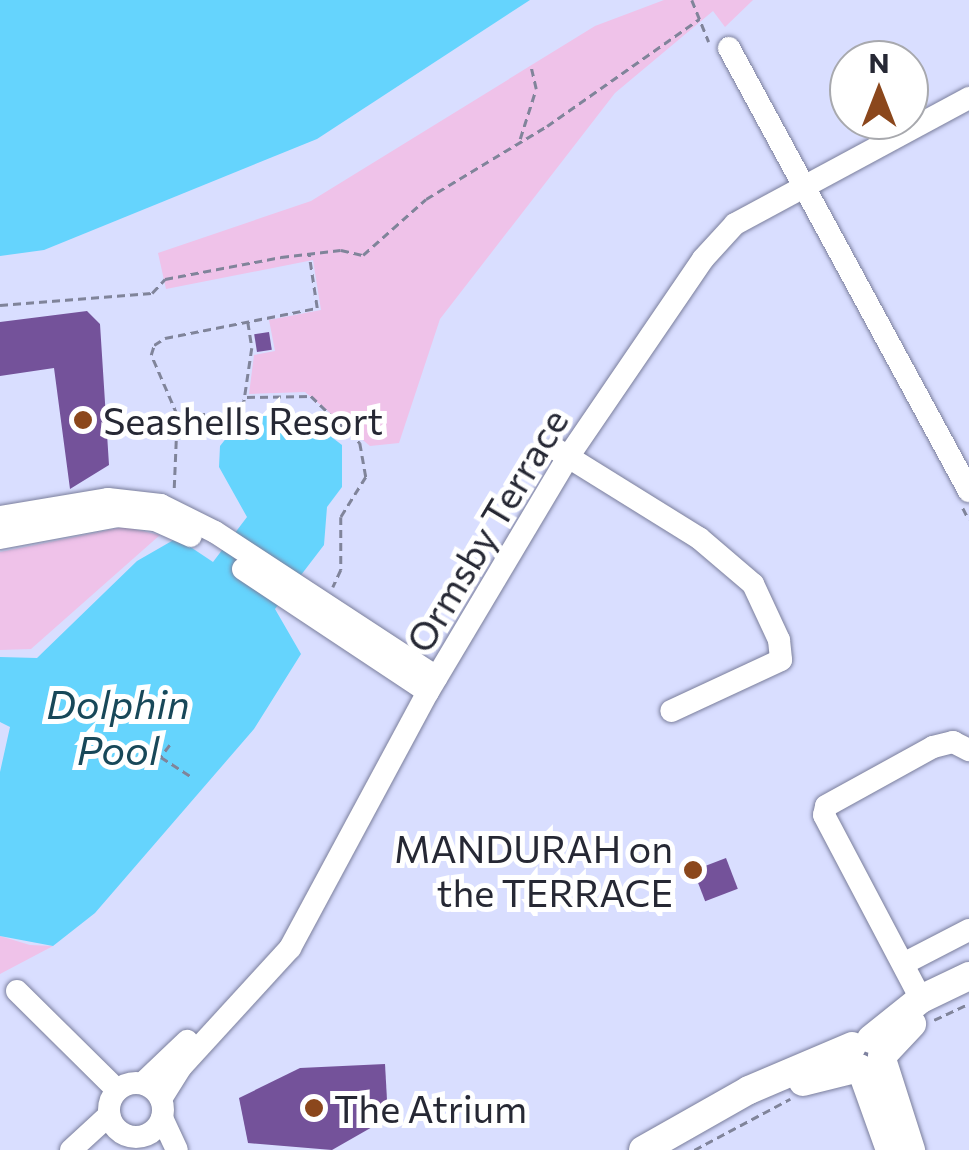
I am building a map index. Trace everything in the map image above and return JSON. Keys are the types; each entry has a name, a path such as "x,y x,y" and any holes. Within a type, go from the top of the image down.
{"main road":[{"path":"643,1150 749,1090 868,1056 921,999 969,976"},
{"path":"678,1150 816,1075 868,1056 923,1015 969,991"},
{"path":"868,1056 890,1150"},
{"path":"868,1056 911,1150"}],"street":[{"path":"729,48 799,182 962,463 965,499"},
{"path":"929,104 969,83"},
{"name":"Ormsby Terrace","path":"799,182 969,98"},
{"name":"Ormsby Terrace","path":"142,1083 275,948 562,454 702,258 735,224 867,140"},
{"path":"562,454 700,538 754,584 779,640 780,660 671,712"},
{"path":"0,517 133,499 191,527 336,615 427,681"},
{"path":"0,538 117,516 191,527"},
{"name":"Ormsby Terrace","path":"130,1143 162,1108 182,1066 290,948 427,681"},
{"path":"921,999 825,825 826,806 933,747 953,742 969,750"},
{"path":"903,964 969,930"},
{"path":"18,991 117,1090"},
{"path":"117,1090 142,1083 162,1108 177,1150"},
{"path":"71,1150 109,1115 117,1090"},
{"path":"109,1115 130,1143"}],"path":[{"path":"692,0 709,43 729,48"},
{"path":"0,305 152,293 165,279 308,254 364,255 426,200 699,19"},
{"path":"519,140 536,88 531,67"},
{"path":"172,497 177,415 151,355 154,344 317,308 308,254"},
{"path":"247,398 248,322"},
{"path":"177,415 231,414 247,398 311,396 360,442 366,477 341,516 336,615"},
{"path":"965,499 969,520"},
{"path":"170,746 161,757 190,776"},
{"path":"922,1028 969,1004"},
{"path":"694,1150 792,1097"}],"shaded area":[{"path":"664,0 753,0 725,27 713,11 615,93 440,319 399,443 370,446 305,392 249,394 254,355 275,351 269,320 321,310 313,260 166,289 158,253 311,201 595,26"},
{"path":"124,527 160,535 31,649 0,650 0,552"},
{"path":"0,936 30,945 53,946 0,974"}],"water":[{"path":"0,0 530,0 317,139 44,250 0,256"},
{"name":"Dolphin Pool","path":"276,413 313,423 342,445 342,487 327,507 324,545 275,609 301,654 254,729 95,913 53,946 0,936 0,772 10,727 0,722 0,657 37,658 137,561 177,538 213,562 247,517 219,467 220,446 239,422"}],"building":[{"name":"Seashells Resort","path":"87,311 100,324 109,465 70,489 54,368 0,376 0,322"},
{"path":"269,332 272,350 257,352 254,334"},
{"name":"MANDURAH on the TERRACE","path":"726,858 738,889 705,901 693,871"},
{"name":"The Atrium","path":"385,1064 388,1118 332,1150 248,1143 239,1098 300,1068"}],"place":[{"name":"Seashells Resort","path":"83,420"},
{"name":"MANDURAH on the TERRACE","path":"693,870"},
{"name":"The Atrium","path":"314,1108"}]}
